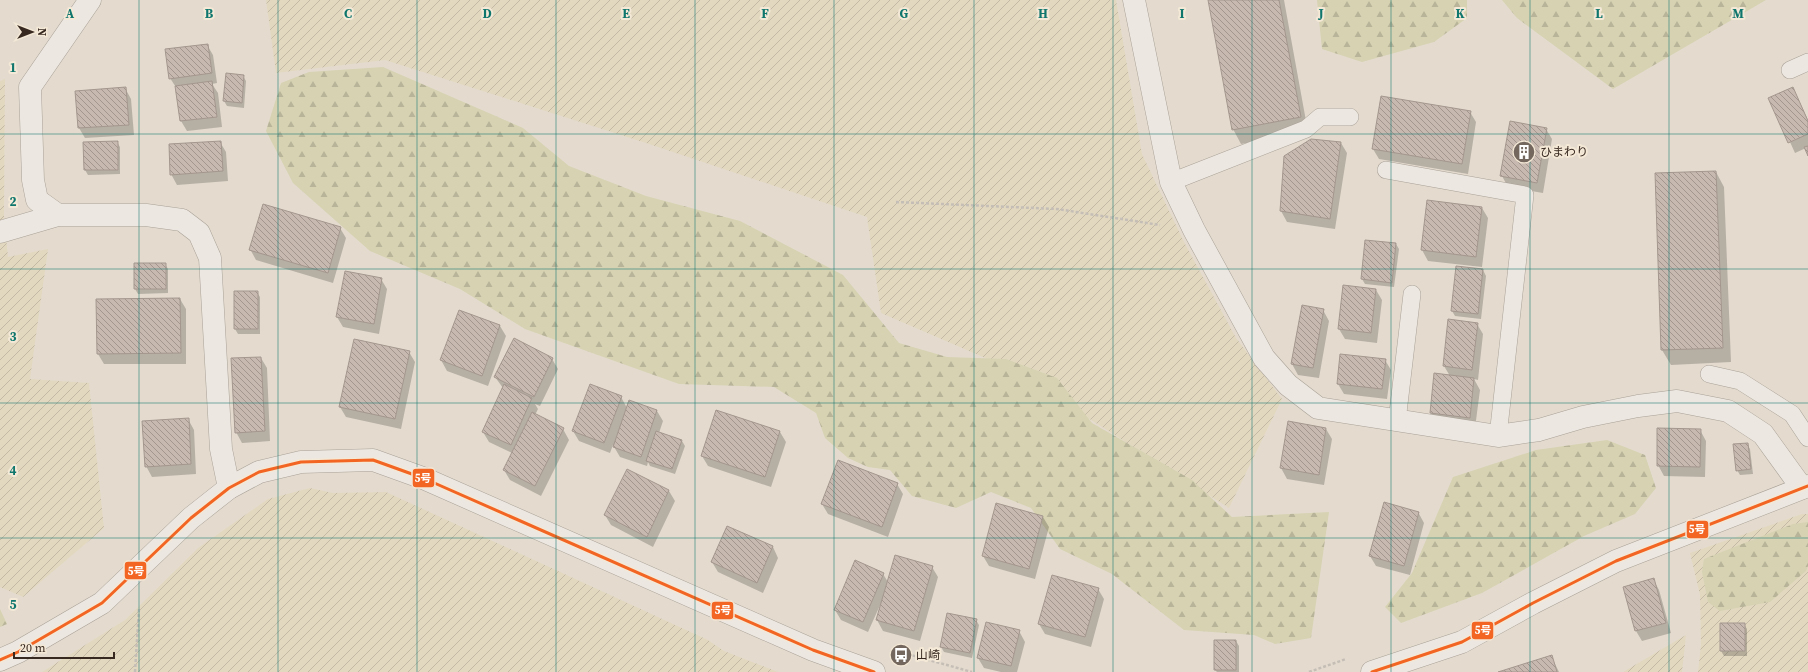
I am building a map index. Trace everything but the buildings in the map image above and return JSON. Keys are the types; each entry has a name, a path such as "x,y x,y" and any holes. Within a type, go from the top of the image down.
{"street":[{"path":"58,214 37,200 33,180 30,87 90,0"},
{"path":"1134,0 1171,182 1194,230 1264,358 1288,385 1318,408 1498,436 1539,430 1583,417 1638,406 1677,401 1728,411 1763,434 1805,487 1616,562 1533,603 1462,642 1372,672"},
{"path":"0,232 58,214 146,216 182,220 198,233 210,258 221,449 229,488"},
{"path":"0,660 18,652 102,603 191,518 229,488 259,472 301,462 373,460 423,478 813,650 874,672"}],"lane":[{"path":"1790,70 1808,62"},
{"path":"1171,182 1306,129 1320,117 1350,117"},
{"path":"1386,170 1525,195 1498,436"},
{"path":"1397,421 1412,294"},
{"path":"1708,374 1740,381 1786,410 1792,414 1808,438"}],"path":[{"path":"896,202 1057,209 1194,230"},
{"path":"135,672 140,601"}],"shaded area":[{"path":"266,0 1116,0 1142,154 1184,242 1236,338 1282,399 1229,508 1013,370 881,313 867,217 646,143 385,60 276,73"},
{"path":"5,79 4,216 8,257 48,249 30,379 89,383 104,528 23,597 0,587 0,81"},
{"path":"310,488 333,493 386,492 708,640 724,651 778,672 42,672 125,620 198,548 268,499"},
{"path":"1802,514 1808,514 1808,672 1698,672 1701,644 1700,595 1690,553"},
{"path":"1686,635 1682,672 1623,672"}],"green space":[{"path":"1317,0 1467,0 1467,18 1434,42 1362,62 1322,49"},
{"path":"1502,0 1766,0 1613,89 1517,18"},
{"path":"383,67 523,128 569,166 646,196 740,221 843,275 899,343 947,357 1006,359 1057,378 1092,423 1192,480 1232,517 1329,512 1311,638 1275,644 1254,635 1184,630 1112,574 1060,549 1031,508 991,492 956,508 912,496 890,470 868,467 848,458 825,438 816,413 774,387 679,384 525,329 460,289 370,251 293,183 266,131 281,83 309,72"},
{"path":"1607,440 1645,455 1656,488 1635,514 1584,536 1482,593 1401,623 1385,607 1412,573 1453,477 1536,450"},
{"path":"1808,522 1808,566 1806,571 1770,602 1720,611 1708,602 1702,572 1704,559 1793,524"},
{"path":"0,609 7,624 0,627"}],"transit line":[{"name":"5号","path":"0,660 18,652 102,603 191,518 229,488 259,472 301,462 373,460 423,478 813,650 874,672"},
{"name":"5号","path":"1372,672 1462,642 1533,603 1616,561 1808,486"}],"place":[{"name":"ひまわり","path":"1524,152"},
{"name":"山崎","path":"901,655"}]}
